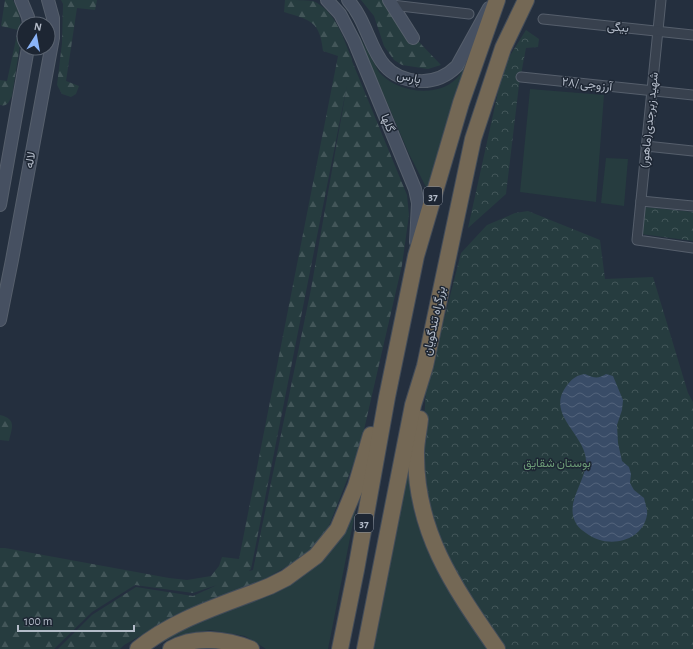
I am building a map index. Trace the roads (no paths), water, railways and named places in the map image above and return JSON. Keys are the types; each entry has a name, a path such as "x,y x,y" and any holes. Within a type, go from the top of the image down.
{"highway":[{"name":"37","path":"340,649 356,570 387,397 416,256 461,103 495,0"},
{"name":"بزرگراه تندگویان","path":"364,649 413,405 425,366 473,139 503,48 526,0"},
{"path":"425,366 416,451 418,482 427,526 445,569 466,605 497,649"},
{"path":"138,649 151,638 169,627 286,578 316,556 338,529 356,486 373,428 387,397"},
{"path":"171,649 175,646 194,641 218,640 251,649"}],"street":[{"path":"20,0 28,16"},
{"name":"لاله","path":"0,320 5,269 36,129 53,38 53,18 48,0"},
{"name":"گلها","path":"327,0 340,14 354,41 415,189 418,203 416,256"},
{"name":"پارس","path":"348,0 363,24 379,60 386,68 401,78 425,81 435,80 450,73 456,66 495,0"},
{"name":"شهید زبرجدی(ماهور)","path":"661,0 637,240 693,248"},
{"path":"390,3 469,14"},
{"path":"390,3 413,38"},
{"name":"بیگی","path":"543,19 693,35"},
{"name":"لاله","path":"0,205 27,56"},
{"name":"آرزوجی /۲۸","path":"521,77 693,95"},
{"path":"15,124 36,129"},
{"path":"646,146 693,151"},
{"path":"641,201 693,206"}],"water":[{"path":"585,374 596,377 601,377 606,374 613,376 623,400 622,410 617,425 618,443 622,461 629,467 631,474 630,483 634,490 644,498 647,509 644,524 638,532 631,537 613,542 594,538 577,525 573,517 572,509 576,493 583,477 586,461 580,442 568,424 560,405 562,395 568,384 575,377"}],"park label":[{"name":"بوستان شقایق","path":"557,463"}]}
